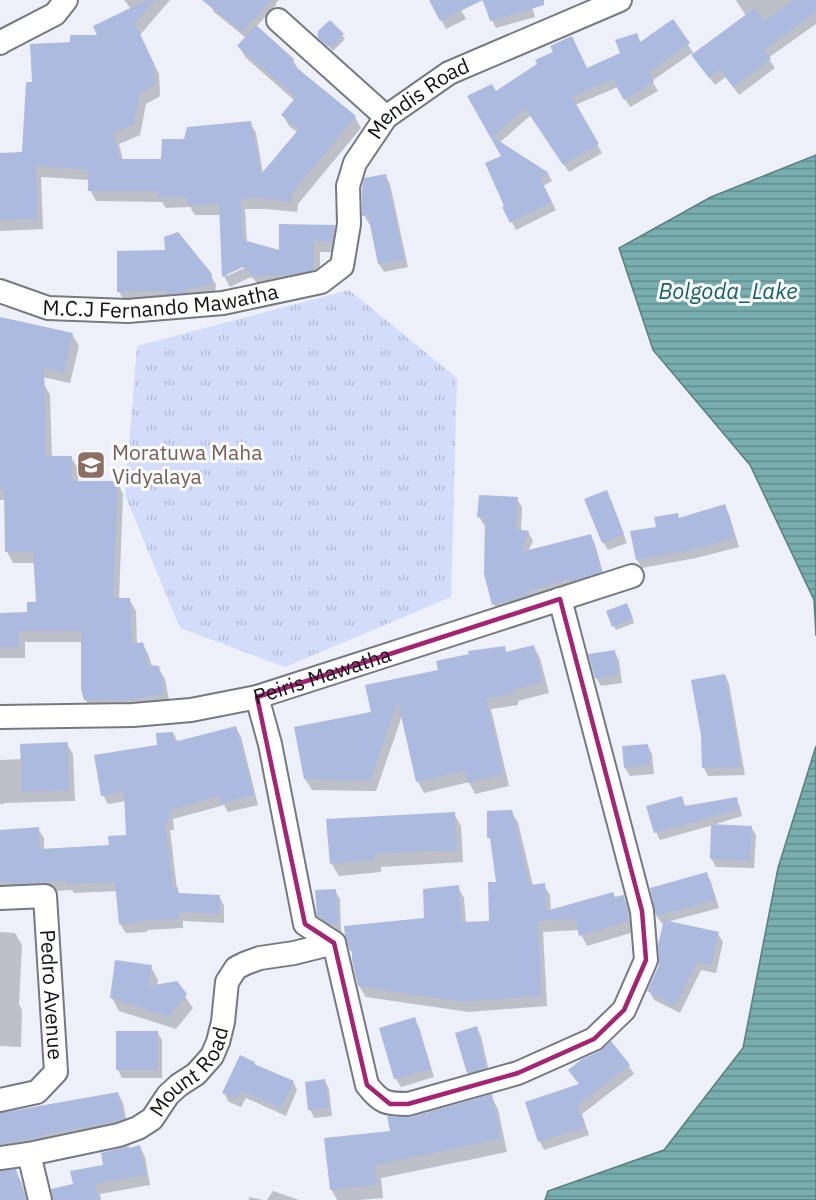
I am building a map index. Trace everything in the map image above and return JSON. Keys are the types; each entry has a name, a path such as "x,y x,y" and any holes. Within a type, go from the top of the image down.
{"street":[{"path":"0,42 55,14 66,0"},
{"name":"Mendis Road","path":"321,282 342,266 349,224 348,186 356,163 386,117 449,73 620,0"},
{"path":"278,20 386,117"},
{"name":"M.C.J Fernando Mawatha","path":"0,291 48,308 128,311 224,303 321,282"},
{"name":"Peiris Mawatha","path":"0,717 133,715 191,710 257,698 632,576"},
{"path":"257,698 270,744 305,924 334,943 367,1085 376,1096 390,1104 408,1104 518,1073 594,1039 624,1010 646,960 642,911 560,599"},
{"name":"Pedro Avenue","path":"0,898 45,896 56,1072 37,1092 0,1100"},
{"name":"Mount Road","path":"0,1158 119,1135 138,1128 152,1119 168,1095 196,1074 212,1056 224,1022 227,982 236,968 260,958 294,953 334,943"},
{"path":"29,1154 40,1200"}],"highlighted area":[{"path":"560,599 642,911 646,960 624,1010 594,1039 518,1073 408,1104 390,1104 367,1085 334,943 305,924 257,697"}],"green space":[{"path":"349,290 457,378 451,597 285,667 180,628 125,495 137,346"}],"water":[{"name":"Bolgoda_Lake","path":"816,155 816,636 814,600 750,465 653,350 619,248 711,197"},
{"path":"816,746 816,1200 545,1200 548,1191 664,1150 743,1048 778,868"}],"building":[{"path":"147,0 155,0 135,23 153,62 155,85 140,93 134,124 114,133 120,159 161,159 162,139 184,139 187,127 251,121 261,174 299,129 281,115 296,97 237,46 256,25 294,59 291,63 356,116 292,193 291,202 258,198 240,199 243,240 279,250 279,224 335,225 332,242 314,241 314,270 290,275 254,276 243,267 222,277 219,204 187,205 188,197 158,198 159,191 88,191 88,170 36,166 38,219 0,220 0,153 22,152 26,82 32,82 30,44 70,42 70,35 97,35 93,26"},
{"path":"202,0 271,0 242,32"},
{"path":"429,0 483,0 440,21"},
{"path":"483,0 544,0 544,5 490,21"},
{"path":"793,0 816,0 816,12 764,50 771,59 733,87 720,70 709,78 691,55 755,8 764,21"},
{"path":"673,19 690,43 649,72 654,82 624,100 612,79 572,97 599,144 563,165 525,108 493,137 549,173 540,178 552,202 510,223 485,163 501,156 467,96 492,84 496,91 537,64 535,60 553,52 550,46 572,36 587,68 620,53 615,40 637,33 640,42"},
{"path":"330,20 344,34 333,46 327,46 318,38 318,31"},
{"path":"386,174 404,259 378,264 368,215 362,216 362,188 364,178"},
{"path":"178,232 212,274 211,285 186,289 186,293 117,292 117,251 165,250 164,237"},
{"path":"0,317 73,333 64,373 44,368 46,456 72,456 72,481 118,481 113,598 130,598 132,644 143,642 148,665 159,666 164,694 122,701 84,700 81,689 81,631 19,631 19,647 0,647 0,613 27,612 27,602 36,602 33,552 5,552 4,489 0,489"},
{"path":"607,490 624,534 602,543 584,499"},
{"path":"479,495 518,497 516,529 529,531 521,552 591,534 602,572 570,582 569,579 527,591 528,595 492,605 484,574 485,518 477,517"},
{"path":"725,504 735,538 691,550 636,560 630,531 656,527 654,517 678,513 679,518"},
{"path":"627,603 633,619 612,627 606,611"},
{"path":"534,645 543,682 512,690 513,694 486,698 504,774 467,783 465,771 416,782 398,702 370,781 304,779 294,727 371,712 365,685 438,670 436,661 469,654 468,651 505,646 506,652"},
{"path":"615,650 618,675 595,678 588,654"},
{"path":"725,674 741,767 702,768 701,735 691,680"},
{"path":"236,726 254,795 221,803 219,796 169,810 169,821 165,821 173,888 178,887 178,893 220,895 219,914 179,912 179,919 143,920 143,922 119,924 115,882 67,884 67,881 10,884 10,882 0,882 0,830 39,827 40,849 109,845 108,836 126,835 124,791 101,796 94,755 157,745 156,733 173,732 174,742"},
{"path":"68,742 69,790 22,792 20,744"},
{"path":"648,744 650,765 624,768 622,746"},
{"path":"682,796 685,806 737,797 739,809 654,833 646,806"},
{"path":"512,810 530,885 545,883 546,911 613,892 615,897 624,895 629,921 579,936 575,919 538,921 541,996 462,1002 358,986 352,951 350,951 345,936 344,926 424,918 423,889 459,885 461,922 489,921 488,882 496,882 490,838 487,838 487,811"},
{"path":"455,812 457,850 375,854 375,860 330,864 326,819"},
{"path":"711,824 752,826 750,861 710,859"},
{"path":"707,872 715,900 656,916 650,888"},
{"path":"336,889 338,924 329,924 317,916 315,890"},
{"path":"664,920 719,932 711,965 697,962 675,1006 647,991 659,965 658,945"},
{"path":"115,960 152,965 149,986 177,981 187,994 169,1017 110,998"},
{"path":"415,1017 431,1069 394,1079 379,1028"},
{"path":"477,1026 486,1068 467,1073 455,1033"},
{"path":"116,1031 158,1031 158,1070 116,1070"},
{"path":"611,1041 630,1065 578,1105 585,1127 538,1142 525,1102 579,1084 568,1070 582,1059 600,1051"},
{"path":"240,1055 255,1062 254,1064 294,1081 281,1108 241,1091 237,1100 222,1093"},
{"path":"325,1079 329,1108 308,1110 305,1082"},
{"path":"118,1092 124,1119 0,1144 0,1113"},
{"path":"492,1094 501,1139 375,1165 377,1185 330,1190 324,1138 390,1131 387,1116 411,1117"},
{"path":"140,1145 146,1175 95,1184 98,1200 53,1200 51,1189 73,1184 70,1171 103,1165 101,1153"},
{"path":"16,1169 26,1200 0,1200 0,1171"}],"place":[{"name":"Moratuwa Maha Vidyalaya","path":"91,465"}]}
